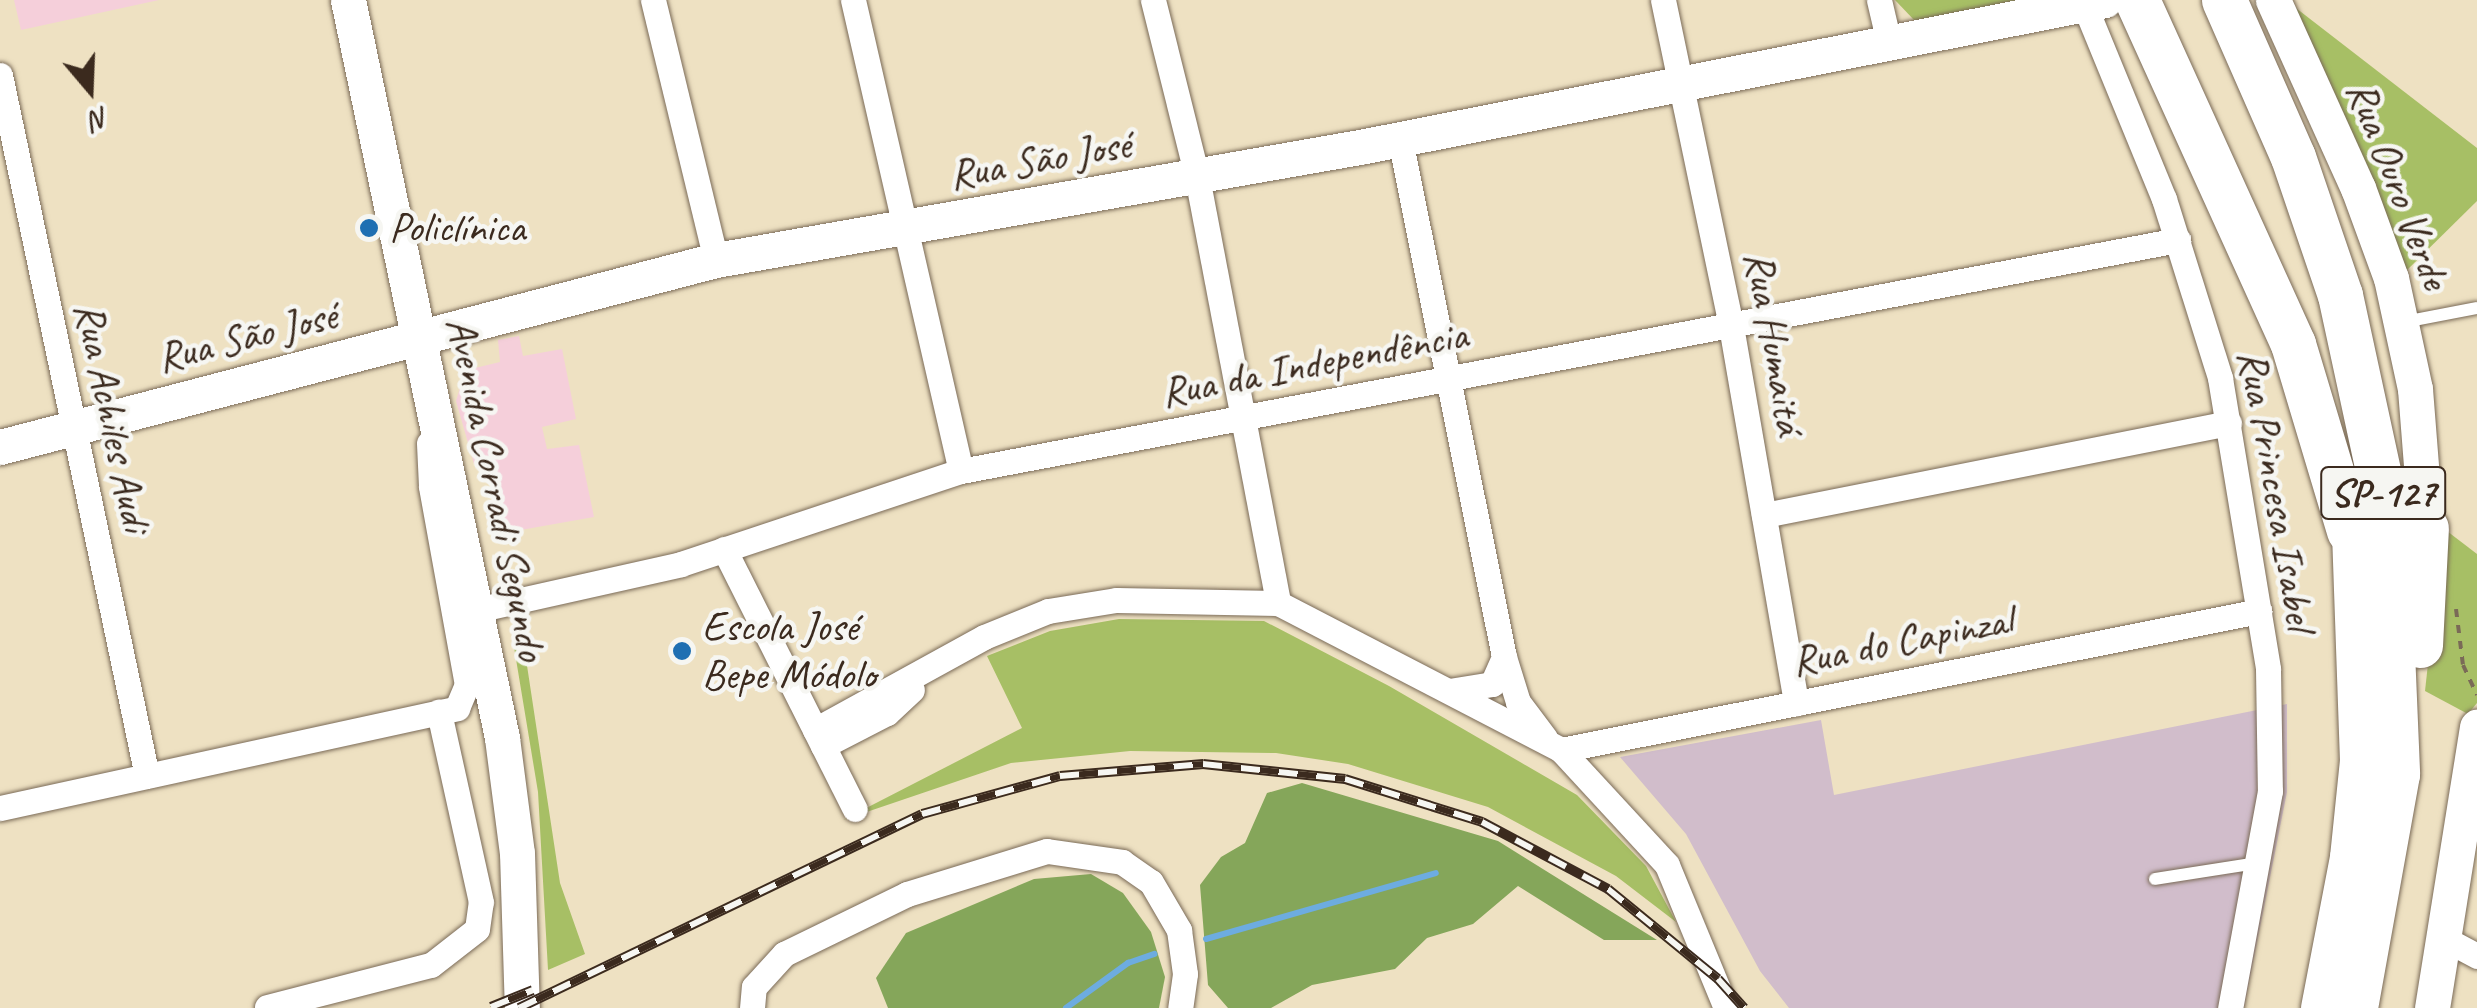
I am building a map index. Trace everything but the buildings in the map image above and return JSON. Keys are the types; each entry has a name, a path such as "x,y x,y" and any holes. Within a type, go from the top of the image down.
{"highway":[{"path":"2137,0 2293,344 2360,576"},
{"name":"SP-127","path":"2192,0 2266,168 2309,291 2342,428 2360,576 2362,762 2352,858 2323,1008"},
{"name":"SP-127","path":"2224,0 2292,158 2360,365 2393,578 2396,774 2355,1008"},
{"path":"2396,774 2420,654 2426,528"}],"street":[{"name":"Avenida Corradi Segundo","path":"348,0 511,794 524,1005"},
{"path":"653,0 716,260"},
{"path":"853,0 960,471"},
{"path":"1153,0 1197,177 1278,602"},
{"name":"Rua Humaitá","path":"1664,0 1731,326 1796,703"},
{"path":"1880,0 1890,43"},
{"name":"Rua Ouro Verde","path":"2273,0 2358,188 2402,323 2417,404 2426,528"},
{"name":"Rua São José","path":"0,448 716,260 1197,177 2095,2"},
{"name":"Rua Princesa Isabel","path":"2095,2 2178,240 2229,423 2259,610 2274,736 2257,863 2230,1008"},
{"name":"Rua Achiles Audi","path":"0,75 147,776"},
{"path":"1400,139 1452,379 1504,657 1518,702 1555,747 1667,865 1726,1008"},
{"name":"Rua da Independência","path":"476,610 724,549 960,471 2178,240"},
{"path":"0,808 457,708 467,685 428,464 432,402"},
{"path":"1764,515 2229,423"},
{"path":"724,549 855,809"},
{"path":"819,738 887,713 933,669 1021,619 1084,604 1278,602 1555,747"},
{"name":"Rua do Capinzal","path":"1555,747 2259,610"},
{"path":"1449,692 1492,684 1504,657"},
{"path":"267,1007 430,964 477,929 482,902 439,712"},
{"path":"2432,1008 2462,948 2477,727"},
{"path":"752,1008 754,987 784,954 908,894 1047,851 1122,862 1151,882 1179,930 1185,974 1180,1008"}],"lane":[{"path":"2402,323 2477,308"},
{"path":"2155,879 2257,863"}],"shaded area":[{"path":"14,0 159,0 21,30"},
{"path":"519,336 523,356 562,349 576,419 542,427 547,449 579,445 594,517 504,533 491,465 474,464 456,401 462,381 475,378 475,368 500,362 498,340"},
{"path":"2287,704 2287,792 2244,1008 1789,1008 1760,971 1686,834 1620,757 1821,720 1834,795"}],"green space":[{"path":"1895,0 2036,0 1915,21"},
{"path":"2292,5 2477,148 2477,201 2403,274"},
{"path":"2443,528 2477,554 2477,703 2468,714 2425,691"},
{"path":"1119,619 1264,621 1389,686 1577,795 1646,866 1676,922 1616,876 1488,807 1348,764 1276,753 1130,751 1011,763 843,820 1022,728 987,656 1050,631"},
{"path":"521,626 560,883 585,954 548,970 538,792 513,641"},
{"path":"1302,783 1498,841 1657,940 1604,940 1518,886 1473,924 1427,938 1395,969 1312,985 1271,1008 1228,1008 1208,985 1200,885 1221,857 1245,843 1267,793"},
{"path":"1091,874 1123,893 1151,932 1165,977 1159,1008 888,1008 876,978 906,933 1034,879"}],"waterway":[{"path":"1206,939 1436,873"},
{"path":"1066,1008 1128,963 1154,954"}],"railway":[{"path":"519,1008 922,814 1060,776 1203,764 1345,779 1482,822 1608,889 1718,979 1744,1008"},
{"path":"491,1007 533,990"}],"place":[{"name":"Policlínica","path":"369,228"},
{"name":"Escola José Bepe Módolo","path":"682,651"}]}
